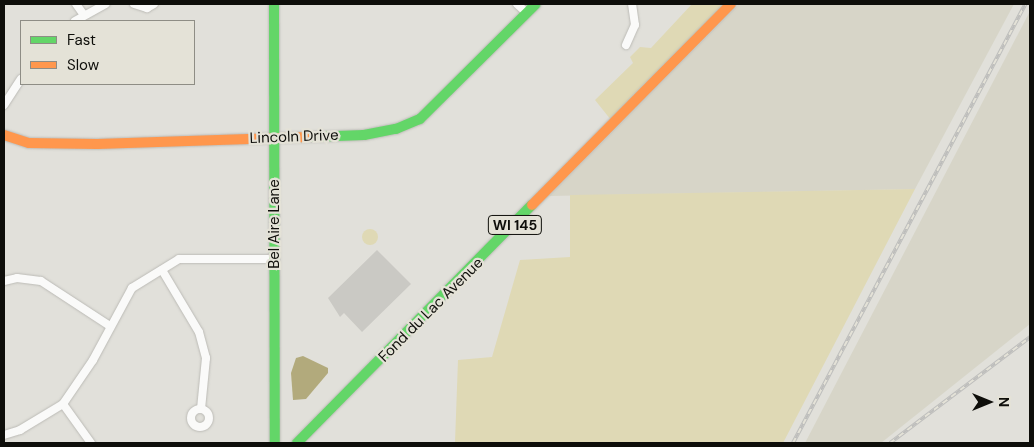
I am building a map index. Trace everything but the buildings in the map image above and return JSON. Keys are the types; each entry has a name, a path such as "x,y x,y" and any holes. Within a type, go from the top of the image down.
{"street":[{"path":"76,4 84,15"},
{"path":"76,20 106,4"},
{"path":"134,4 147,8 154,4"},
{"name":"Bel Aire Lane","path":"274,4 275,443"},
{"path":"517,4 527,13"},
{"name":"Lincoln Drive","path":"4,135 29,143 97,144 364,135 396,129 420,119 536,4"},
{"path":"626,46 634,25 632,4"},
{"name":"Fond du Lac Avenue","path":"297,443 731,4"},
{"path":"4,105 20,81"},
{"path":"4,435 20,430 63,404 94,360 110,326 132,288 179,259 274,258"},
{"path":"162,270 199,332 206,358 201,409"},
{"path":"4,281 17,278 41,281 110,326"},
{"path":"63,404 90,443"}],"shaded area":[{"path":"692,4 725,4 611,120 595,100 633,63 630,57 640,47 651,48"},
{"path":"739,4 1014,4 915,189 549,196"},
{"path":"1030,11 1030,324 881,443 805,443"},
{"path":"915,189 783,443 375,443 455,442 458,360 492,357 520,260 570,257 570,195"},
{"path":"367,229 373,229 378,234 376,243 367,245 362,240 362,234"},
{"path":"303,356 328,368 328,373 306,399 293,400 291,373 296,358"}],"railway":[{"path":"793,443 1025,4"},
{"path":"890,443 1030,337"}],"traffic: fast":[{"path":"274,4 275,443"},
{"path":"309,137 364,135 396,129 420,119 536,4"},
{"path":"297,443 532,205"}],"traffic: slow":[{"path":"532,205 731,4"},
{"path":"4,135 29,143 97,144 309,137"}]}
